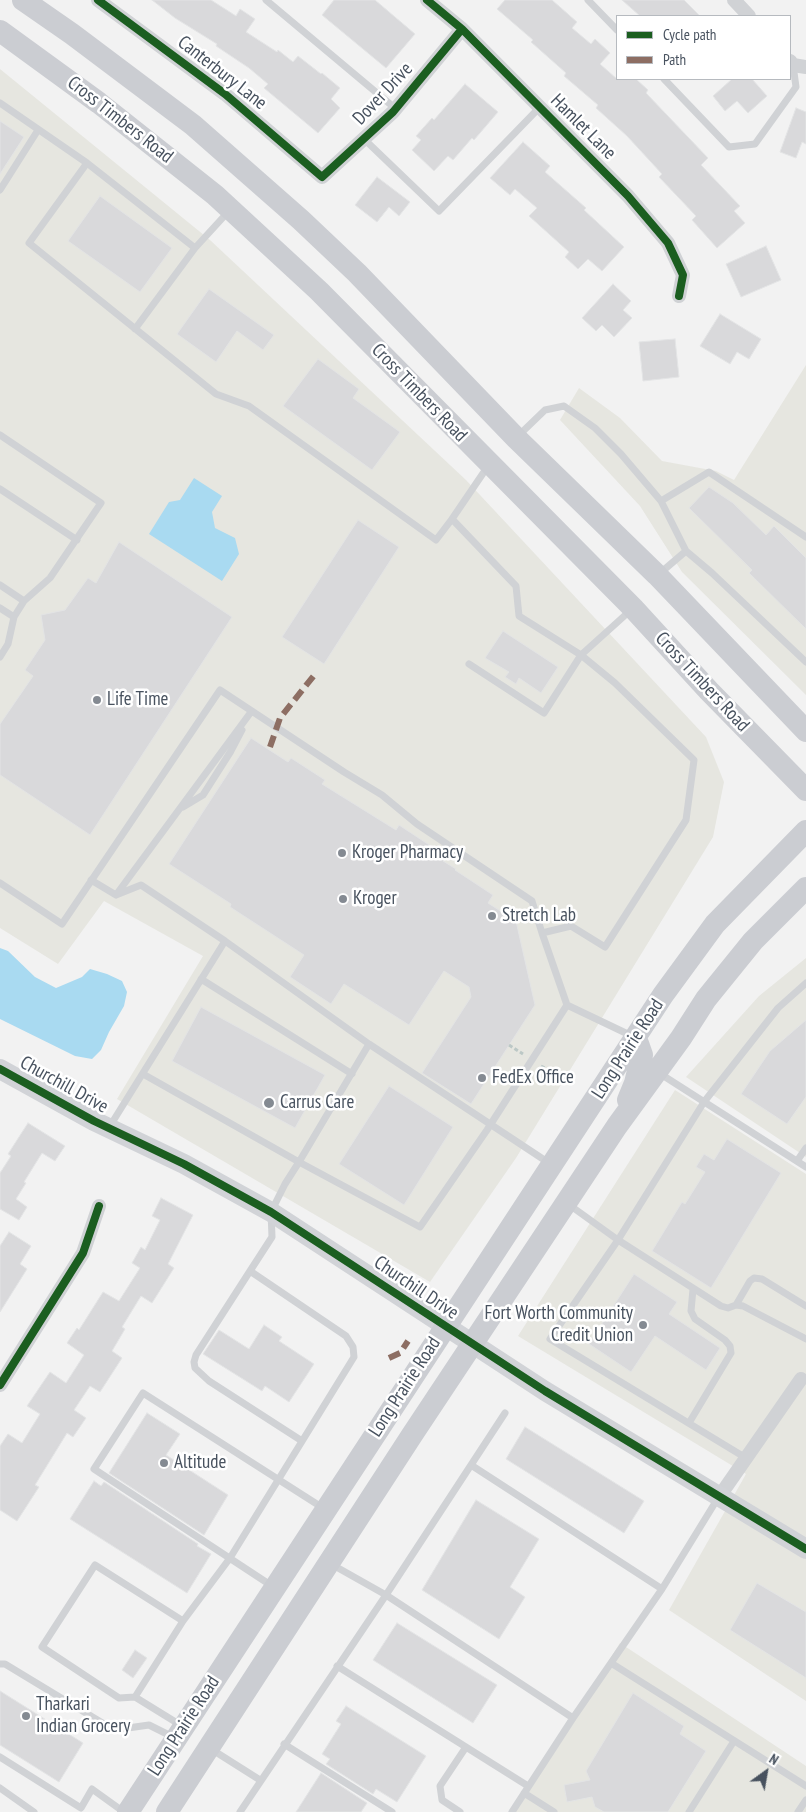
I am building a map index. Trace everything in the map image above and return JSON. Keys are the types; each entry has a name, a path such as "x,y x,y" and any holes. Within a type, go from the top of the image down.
{"main road":[{"name":"Cross Timbers Road","path":"23,0 136,81 193,125 246,170 357,273 516,438 658,575 806,730"},
{"name":"Cross Timbers Road","path":"0,31 100,103 215,195 319,291 633,608 709,691 806,790"},
{"path":"489,464 516,438"},
{"name":"Long Prairie Road","path":"126,1812 180,1733 663,995 715,924 806,831"},
{"name":"Long Prairie Road","path":"167,1812 617,1126 657,1072 706,999 753,941 806,888"},
{"path":"617,1126 635,1083 642,1055 636,1038"},
{"path":"180,1733 209,1747"}],"street":[{"name":"Canterbury Lane","path":"98,0 225,94 322,177"},
{"name":"Hamlet Lane","path":"427,0 462,29 628,196 668,243 684,274 679,296"},
{"path":"734,0 748,15"},
{"name":"Dover Drive","path":"322,177 396,109 462,29"},
{"name":"Churchill Drive","path":"0,1068 108,1128 184,1164 271,1212 472,1345 806,1549"},
{"path":"0,1385 83,1253 99,1206"},
{"path":"719,1497 804,1378"}],"lane":[{"path":"266,0 396,109"},
{"path":"588,0 616,29"},
{"path":"665,80 728,147 755,144 796,87 796,64"},
{"path":"0,103 87,163 195,248"},
{"path":"364,139 439,211 540,107"},
{"path":"0,190 38,130"},
{"path":"87,163 29,243 216,394 249,406 436,540 489,464"},
{"path":"135,329 195,248 230,210"},
{"path":"516,438 545,410 564,406 595,428 622,454 661,500 686,551 712,573 806,662"},
{"path":"0,434 101,503 50,578 24,601 14,617 8,644 0,657"},
{"path":"661,500 709,472 806,537"},
{"path":"0,489 77,540"},
{"path":"452,519 516,586 519,616 581,655 616,683 694,760 686,820 605,946 571,926 542,933"},
{"path":"658,575 686,551"},
{"path":"0,585 24,601"},
{"path":"0,608 14,617"},
{"path":"469,664 544,713 581,655 633,608"},
{"path":"0,883 62,924 220,690 251,712 382,795 417,824 532,900 567,1005 636,1038"},
{"path":"116,895 251,712"},
{"path":"180,809 203,795 231,751 251,712"},
{"path":"92,880 116,895"},
{"path":"116,895 141,885 225,941 370,1044 552,1165"},
{"path":"108,1128 225,941"},
{"path":"201,979 352,1074"},
{"path":"746,1458 550,1339 618,1240 704,1102 778,1008 806,983"},
{"path":"142,1074 420,1227 490,1125 567,1005"},
{"path":"302,1441 209,1381 195,1368 194,1362 196,1355 272,1237 271,1212 285,1184 370,1044"},
{"path":"657,1072 806,1167"},
{"path":"797,1161 806,1148"},
{"path":"566,1203 618,1240 721,1306 728,1308 736,1305 743,1306 806,1339"},
{"path":"136,1697 183,1621 230,1558 354,1357 353,1347 346,1336 250,1271"},
{"path":"736,1305 750,1281 754,1278 762,1279 806,1306"},
{"path":"689,1423 731,1353 730,1346 725,1340 695,1319 691,1311 693,1289"},
{"path":"274,1587 94,1470 143,1393 325,1509"},
{"path":"250,1812 241,1810 505,1414"},
{"path":"471,1465 662,1589"},
{"path":"512,1812 573,1718 662,1589 719,1497"},
{"path":"329,1563 386,1595 573,1718"},
{"path":"180,1733 136,1697 119,1698 42,1647 95,1565 183,1621"},
{"path":"611,1663 806,1786"},
{"path":"0,1664 5,1664 114,1730 149,1725 180,1733"},
{"path":"337,1666 466,1747 554,1812"},
{"path":"689,1812 734,1741"},
{"path":"284,1744 392,1812"},
{"path":"209,1747 260,1780"},
{"path":"460,1812 442,1800 440,1786 466,1747"},
{"path":"0,1757 81,1808 92,1789 126,1812"},
{"path":"0,1788 34,1812"},
{"path":"798,1812 806,1800"}],"shaded area":[{"path":"0,69 210,240 466,480 706,737 724,782 713,837 516,1158 430,1282 117,1099 203,956 104,901 58,964 0,928"},
{"path":"806,365 806,695 682,572 640,506 560,420 579,388 620,418 662,461 716,471 734,480"},
{"path":"806,958 806,1157 686,1077 759,996"},
{"path":"675,1090 806,1174 806,1701 669,1610 746,1474 518,1336"},
{"path":"620,1643 806,1766 806,1812 513,1812"}],"water":[{"path":"194,478 222,496 212,512 215,528 235,538 239,554 222,581 149,534 169,502 180,500"},
{"path":"0,948 8,951 35,977 56,988 82,977 90,969 122,981 127,992 124,1006 101,1050 92,1059 75,1056 0,1019"}],"building":[{"path":"152,0 211,0 236,16 240,9 255,19 246,32 277,52 278,50 293,62 298,56 340,88 331,99 340,108 318,133 264,88 268,84 249,68 216,46 217,44 175,18"},
{"path":"334,0 375,0 415,34 386,68 322,15"},
{"path":"505,0 552,0 577,22 572,28 591,44 595,39 610,53 600,64 616,80 637,80 648,90 646,93 708,158 701,165 740,206 734,211 745,223 717,248 692,220 696,216 659,177 662,174 627,136 596,108 598,105 564,76 566,73 531,42 533,40 497,9"},
{"path":"622,0 684,0 699,15 639,15"},
{"path":"731,80 753,80 767,96 748,113 737,101 725,111 713,96"},
{"path":"465,84 498,112 474,140 472,138 453,160 448,156 434,171 412,150 421,140 416,136 432,118 434,120"},
{"path":"796,108 806,112 806,144 802,142 796,158 780,152"},
{"path":"0,121 24,137 0,174"},
{"path":"523,142 550,166 545,172 586,208 584,210 624,247 602,271 588,259 578,269 565,257 569,252 529,216 537,208 515,189 510,195 490,178"},
{"path":"377,177 410,202 399,216 389,207 377,222 355,205"},
{"path":"100,196 172,248 140,292 68,241"},
{"path":"766,246 781,280 741,297 726,264"},
{"path":"613,284 631,301 623,310 632,318 614,337 602,325 596,331 582,318"},
{"path":"209,289 274,335 263,350 237,331 216,362 177,334"},
{"path":"720,314 761,339 749,359 737,352 730,364 700,346"},
{"path":"675,339 679,377 643,381 639,342"},
{"path":"318,359 359,389 353,398 400,432 372,470 283,406"},
{"path":"709,487 733,503 766,535 774,526 806,558 806,629 749,573 752,570 689,508"},
{"path":"358,520 399,547 324,664 282,637"},
{"name":"Life Time","path":"119,542 232,617 90,835 0,775 0,724 33,676 25,670 45,640 41,615 65,610 88,578 96,583"},
{"path":"503,631 558,667 541,693 519,678 516,684 505,677 509,672 485,658"},
{"path":"251,738 288,762 291,758 325,780 322,784 396,830 399,825 446,856 443,861 493,895 488,903 516,921 535,1005 471,1104 422,1073 471,997 469,987 444,971 409,1025 344,984 331,1004 290,977 304,955 230,907 231,904 169,864"},
{"path":"201,1007 325,1075 295,1128 172,1061"},
{"path":"806,1020 806,1097 787,1124 741,1094 770,1051"},
{"path":"389,1086 453,1127 404,1205 339,1164"},
{"path":"28,1123 65,1146 55,1161 42,1153 16,1199 27,1207 19,1220 0,1209 0,1173 11,1156 8,1154"},
{"path":"727,1139 781,1173 711,1288 652,1251 682,1202 685,1204 705,1172 696,1167 704,1154 714,1160"},
{"path":"161,1198 193,1215 168,1264 174,1268 152,1303 141,1296 122,1327 125,1329 112,1351 122,1358 100,1392 90,1386 74,1410 86,1418 73,1437 67,1433 35,1485 39,1487 17,1521 0,1510 0,1446 8,1434 22,1443 40,1414 27,1406 50,1372 66,1383 84,1355 67,1343 77,1328 79,1330 103,1292 119,1301 140,1268 132,1263 141,1247 145,1250 160,1220 152,1216"},
{"path":"9,1232 31,1246 20,1264 27,1269 0,1312 0,1246"},
{"name":"Fort Worth Community Credit Union","path":"634,1274 677,1302 669,1314 720,1348 706,1370 655,1336 631,1372 589,1344"},
{"path":"264,1325 282,1337 279,1341 314,1364 289,1402 265,1386 262,1391 203,1354 219,1330 249,1349"},
{"path":"147,1413 180,1434 166,1455 228,1495 204,1535 109,1473"},
{"path":"525,1427 644,1501 624,1533 506,1459"},
{"path":"94,1481 101,1486 104,1482 211,1554 187,1593 70,1519"},
{"path":"476,1500 539,1539 510,1587 525,1597 499,1639 422,1590"},
{"path":"757,1583 806,1612 806,1678 730,1630"},
{"path":"397,1623 497,1685 473,1723 373,1660"},
{"path":"135,1650 147,1658 133,1678 122,1670"},
{"path":"0,1691 83,1743 59,1782 0,1745"},
{"path":"633,1693 684,1726 680,1734 706,1751 668,1812 604,1812 595,1807 592,1797 567,1802 564,1785 590,1780 586,1771"},
{"path":"346,1706 426,1756 397,1802 376,1789 373,1794 326,1764 330,1759 322,1754 341,1724 336,1721"},
{"path":"321,1773 367,1803 361,1812 296,1812"}],"marked path":[{"path":"270,747 280,718 316,673"},
{"path":"389,1358 400,1353 408,1341"}],"cycle path":[{"path":"98,0 225,94 322,177 393,112 462,29"},
{"path":"427,0 462,29 628,196 668,243 683,275 679,296"},
{"path":"0,1069 94,1121 184,1164 271,1212 545,1391 806,1549"},
{"path":"0,1385 83,1253 99,1206"}],"place":[{"name":"Life Time","path":"97,700"},
{"name":"Kroger Pharmacy","path":"342,853"},
{"name":"Kroger","path":"343,899"},
{"name":"Stretch Lab","path":"492,916"},
{"name":"FedEx Office","path":"482,1078"},
{"name":"Carrus Care","path":"269,1103"},
{"name":"Fort Worth Community Credit Union","path":"643,1325"},
{"name":"Altitude","path":"164,1463"},
{"name":"Tharkari Indian Grocery","path":"26,1716"}]}
